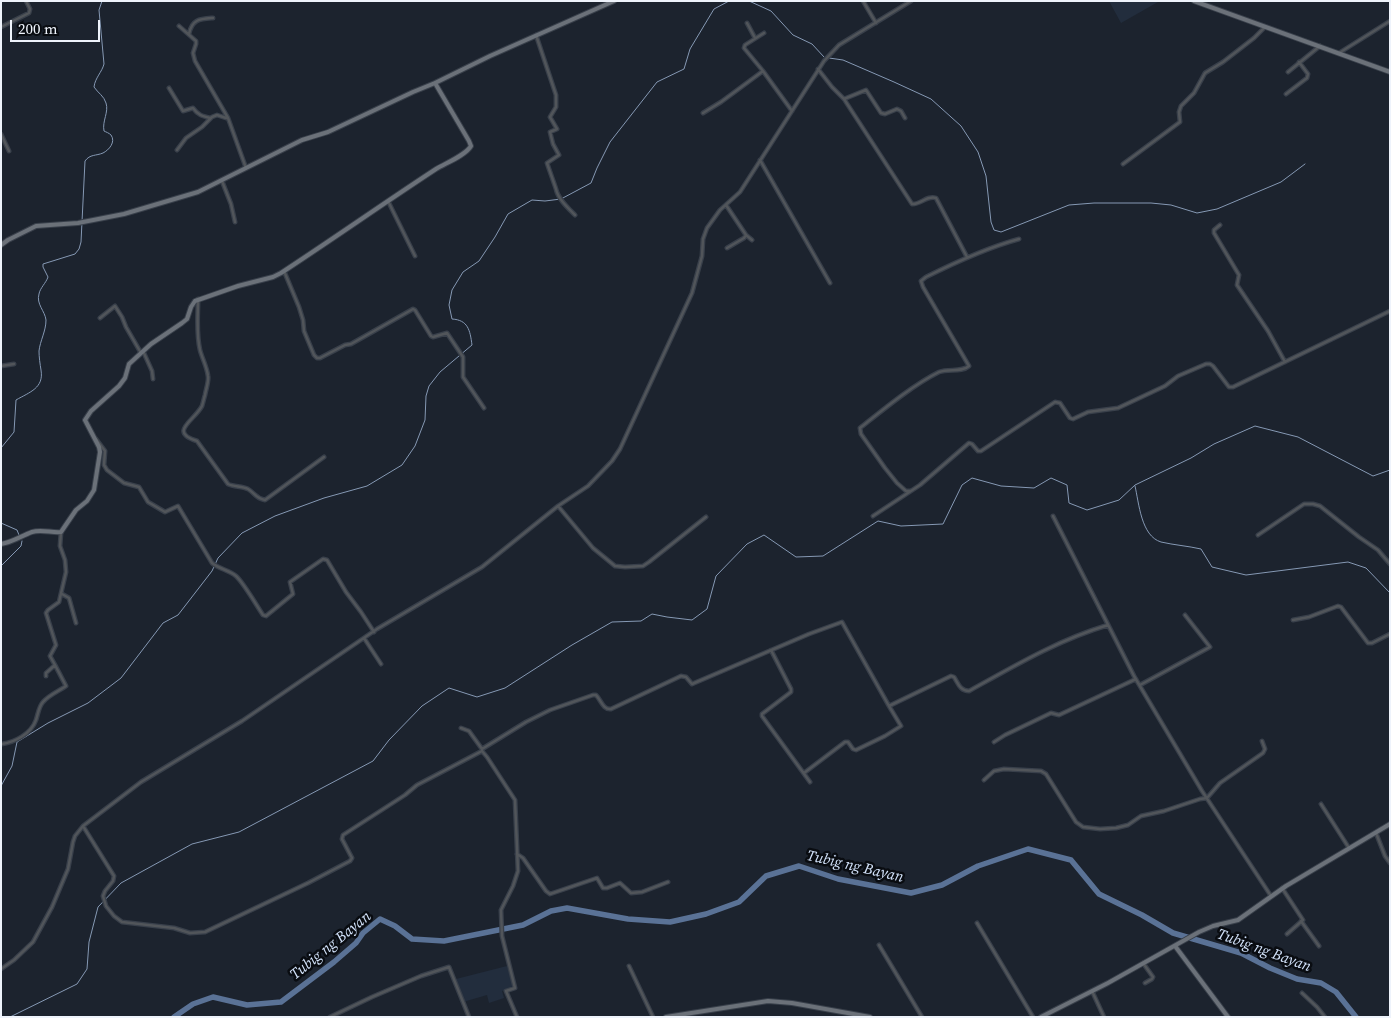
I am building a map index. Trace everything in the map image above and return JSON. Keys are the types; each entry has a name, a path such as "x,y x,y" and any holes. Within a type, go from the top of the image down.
{"street":[{"path":"1,27 29,13 30,9 26,1"},
{"path":"1,245 36,226 78,223 124,214 185,196 222,180 302,140 328,132 490,56 614,1"},
{"path":"863,1 876,23"},
{"path":"1,969 14,960 33,942 52,908 68,869 75,836 83,826 141,782 258,710 364,638 482,567 558,506 588,486 612,461 620,449 692,293 707,228 720,210 740,192 824,61 839,45 911,1"},
{"path":"1194,1 1390,72"},
{"path":"189,34 190,27 199,19 213,18"},
{"path":"1340,54 1390,21"},
{"path":"747,23 755,38"},
{"path":"179,26 196,41 193,53 195,61 228,118 246,168"},
{"path":"1123,164 1180,122 1179,112 1181,106 1194,93 1205,73 1223,62 1265,27"},
{"path":"764,33 745,45 744,48 792,111"},
{"path":"536,36 556,95 556,107 550,117 557,128 550,132 550,137 558,155 546,163 556,185 556,190 574,215"},
{"path":"1288,72 1320,46"},
{"path":"1286,94 1307,78 1308,74 1299,62"},
{"path":"818,69 833,88 844,98 910,202 914,205 931,197 936,198 967,257"},
{"path":"703,112 721,102 763,71"},
{"path":"374,632 346,592 327,560 323,558 290,582 293,594 266,616 263,615 237,577 212,563 178,506 165,512 148,502 139,487 124,483 106,470 102,446 85,420 91,411 119,386 125,378 129,364 151,344 182,323 195,301 273,276 284,270 468,151 470,146 469,140 435,83"},
{"path":"169,88 184,110 193,108 200,116 210,118"},
{"path":"844,98 866,90 881,113 885,114 898,108 906,118"},
{"path":"177,150 186,138 202,127 210,118 218,114 228,118"},
{"path":"1,134 9,151"},
{"path":"760,160 830,284"},
{"path":"222,180 231,204 235,222"},
{"path":"388,201 416,256"},
{"path":"726,205 746,235 752,240"},
{"path":"1220,225 1214,230 1214,233 1239,275 1237,285 1268,331 1285,362"},
{"path":"727,248 746,235"},
{"path":"911,492 906,491 891,476 859,431 860,428 928,379 945,370 965,369 969,366 922,286 921,281 967,257 1019,239"},
{"path":"284,270 299,307 304,331 317,358 351,344 413,309 433,337 447,333 463,357 463,377 484,408"},
{"path":"198,299 197,324 200,350 208,377 202,405 182,430 184,435 196,441 228,484 246,488 255,497 266,500 324,457"},
{"path":"100,318 115,306 152,371 153,379"},
{"path":"873,516 911,492 970,444 978,451 981,451 1055,402 1060,403 1070,418 1073,419 1088,412 1118,408 1165,386 1178,376 1206,364 1213,366 1229,387 1233,387 1390,311"},
{"path":"1,366 14,364"},
{"path":"2,744 11,742 26,734 35,724 44,701 66,686 50,656 56,645 46,613 59,602 62,593 66,566 60,546 61,532 76,510 87,501 94,490 100,452 94,436"},
{"path":"1258,534 1304,504 1313,504 1320,506 1358,537 1378,550 1390,564"},
{"path":"558,506 594,548 615,566 625,567 643,566 706,517"},
{"path":"1053,516 1136,679 1207,798 1271,896"},
{"path":"1,544 11,542 33,531 61,532"},
{"path":"62,593 69,598 76,623"},
{"path":"1293,620 1338,606 1341,607 1366,642 1372,643 1390,634"},
{"path":"1140,685 1210,647 1185,615"},
{"path":"83,826 114,876 113,881 103,896 106,906 114,916 122,922 174,928 190,934 205,932 350,861 352,858 342,839 343,835 405,795 417,785 550,710 596,695 608,710 681,676 686,677 692,684 809,634 842,622 901,726 856,750 848,742 845,742 804,773"},
{"path":"889,706 951,676 954,677 964,691 968,691 1030,657 1086,632 1108,625"},
{"path":"364,638 381,664"},
{"path":"771,650 791,692 762,714 762,716 810,782"},
{"path":"46,676 46,673 55,665"},
{"path":"994,742 1051,713 1059,715 1136,679"},
{"path":"461,728 469,731 515,800 518,871 514,886 501,910 501,927 515,988 506,991 517,1017"},
{"path":"984,780 994,771 1004,769 1041,771 1046,774 1076,822 1082,827 1116,828 1128,825 1141,816 1207,798 1220,783 1263,754 1265,749 1262,742"},
{"path":"1321,804 1348,848"},
{"path":"1041,1017 1092,992 1188,938 1213,926 1238,920 1282,888 1390,824"},
{"path":"1375,832 1390,863"},
{"path":"518,854 550,894 597,878 603,888 620,883 631,893 642,892 668,882"},
{"path":"1282,888 1302,917 1301,921 1319,946"},
{"path":"1287,934 1301,921"},
{"path":"977,923 1033,1017"},
{"path":"879,945 922,1017"},
{"path":"1175,946 1228,1017"},
{"path":"1143,963 1153,977 1145,983"},
{"path":"629,966 653,1017"},
{"path":"330,1017 421,976 449,967 469,1017"},
{"path":"1092,992 1104,1017"},
{"path":"1302,993 1317,1006 1325,1017"},
{"path":"666,1017 768,1001 792,1003 870,1017"}],"shaded area":[{"path":"1109,1 1156,1 1158,2 1121,23"},
{"path":"507,966 514,988 502,991 504,998 489,1003 487,995 463,1002 456,979"}],"waterway":[{"path":"1,448 14,432 16,400 35,389 40,381 39,351 46,320 38,298 48,277 43,264 75,254 79,249 81,242 85,161 91,156 105,152 113,140 111,135 104,131 106,103 94,87 104,64 99,10 102,1"},
{"path":"1,786 12,766 17,742 48,723 88,703 121,678 163,623 178,615 212,571 218,558 242,533 275,516 324,498 367,486 402,465 415,446 425,420 426,396 429,386 440,372 472,345 467,327 462,321 452,319 449,305 452,290 463,272 479,261 508,214 532,200 561,199 591,183 610,142 657,82 684,69 690,49 714,9 729,1"},
{"path":"749,1 771,11 793,35 812,44 824,57"},
{"path":"829,58 843,60 931,99 961,126 978,152 986,176 991,222 994,230 1001,232 1069,205 1151,203 1171,205 1197,213 1217,209 1281,182 1305,164"},
{"path":"10,1017 77,984 87,969 89,942 98,907 121,883 192,844 239,832 373,761 389,740 422,706 449,688 477,697 505,688 612,622 641,621 652,614 692,620 707,609 716,576 747,544 764,535 796,557 823,556 878,521 901,526 943,524 962,485 972,478 1001,486 1034,488 1051,478 1067,485 1069,503 1087,510 1119,500 1135,485 1191,458 1214,444 1255,426 1298,437 1373,476 1390,470"},
{"path":"1135,486 1142,518 1154,539 1201,549 1212,567 1246,575 1348,562 1366,568 1390,593"},
{"path":"1,523 17,530 19,535"},
{"path":"1,566 21,546 22,541"},
{"name":"Tubig ng Bayan","path":"174,1017 193,1004 213,997 247,1005 281,1002 334,962 380,919 395,926 412,939 444,941 523,925 551,911 567,908 628,919 670,922 706,914 739,902 766,876 799,866 838,879 911,893 942,885 978,866 1028,849 1071,860 1099,894 1173,933 1241,953 1297,979 1321,983 1336,992 1356,1017"}]}
